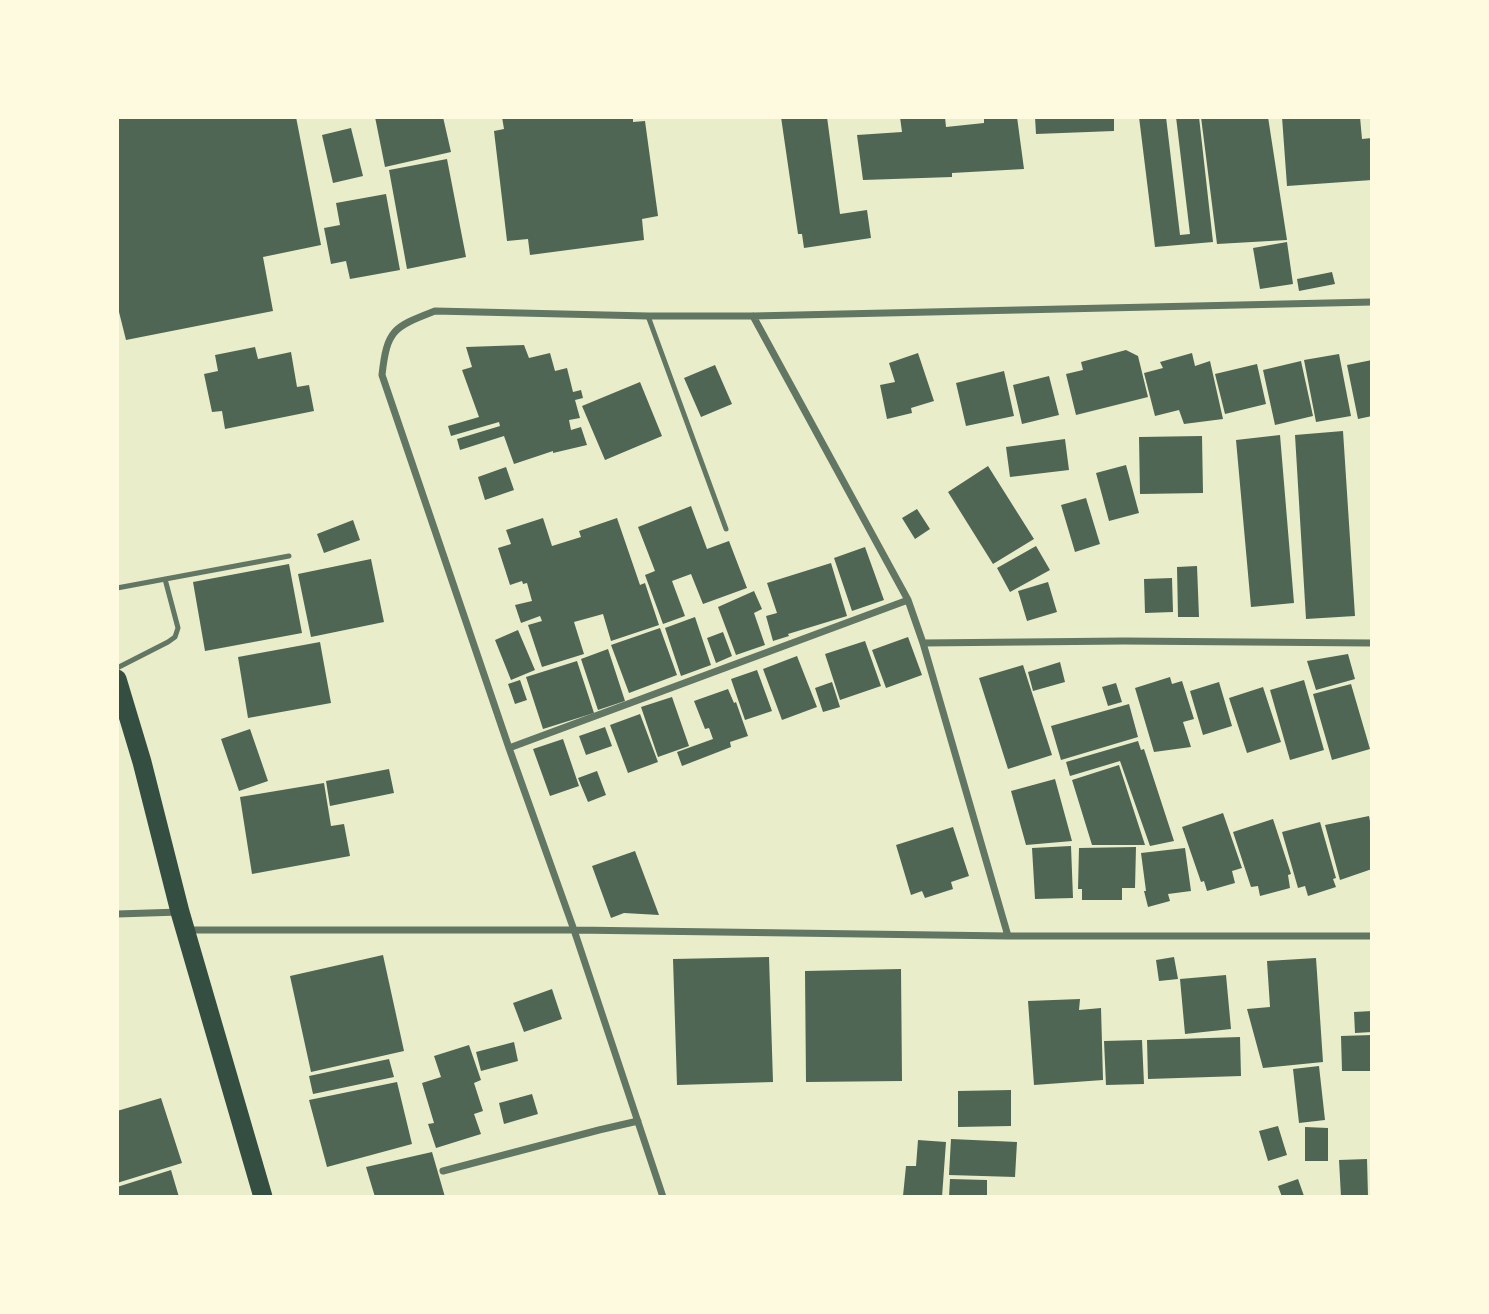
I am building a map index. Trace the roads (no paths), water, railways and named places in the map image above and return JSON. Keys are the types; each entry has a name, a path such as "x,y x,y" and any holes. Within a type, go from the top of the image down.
{"highway":[{"path":"117,679 262,1197"}],"street":[{"path":"663,1197 574,930 382,375 385,353 392,333 409,321 435,311 753,316 1372,302"},
{"path":"753,316 908,600 923,643 1008,936"},
{"path":"509,748 908,600"},
{"path":"923,643 1372,643"},
{"path":"117,914 183,921 574,930 1008,936 1372,936"},
{"path":"443,1171 638,1121"}],"lane":[{"path":"648,316 726,528"},
{"path":"117,588 289,556"},
{"path":"117,668 175,637 178,628 165,579"}]}
